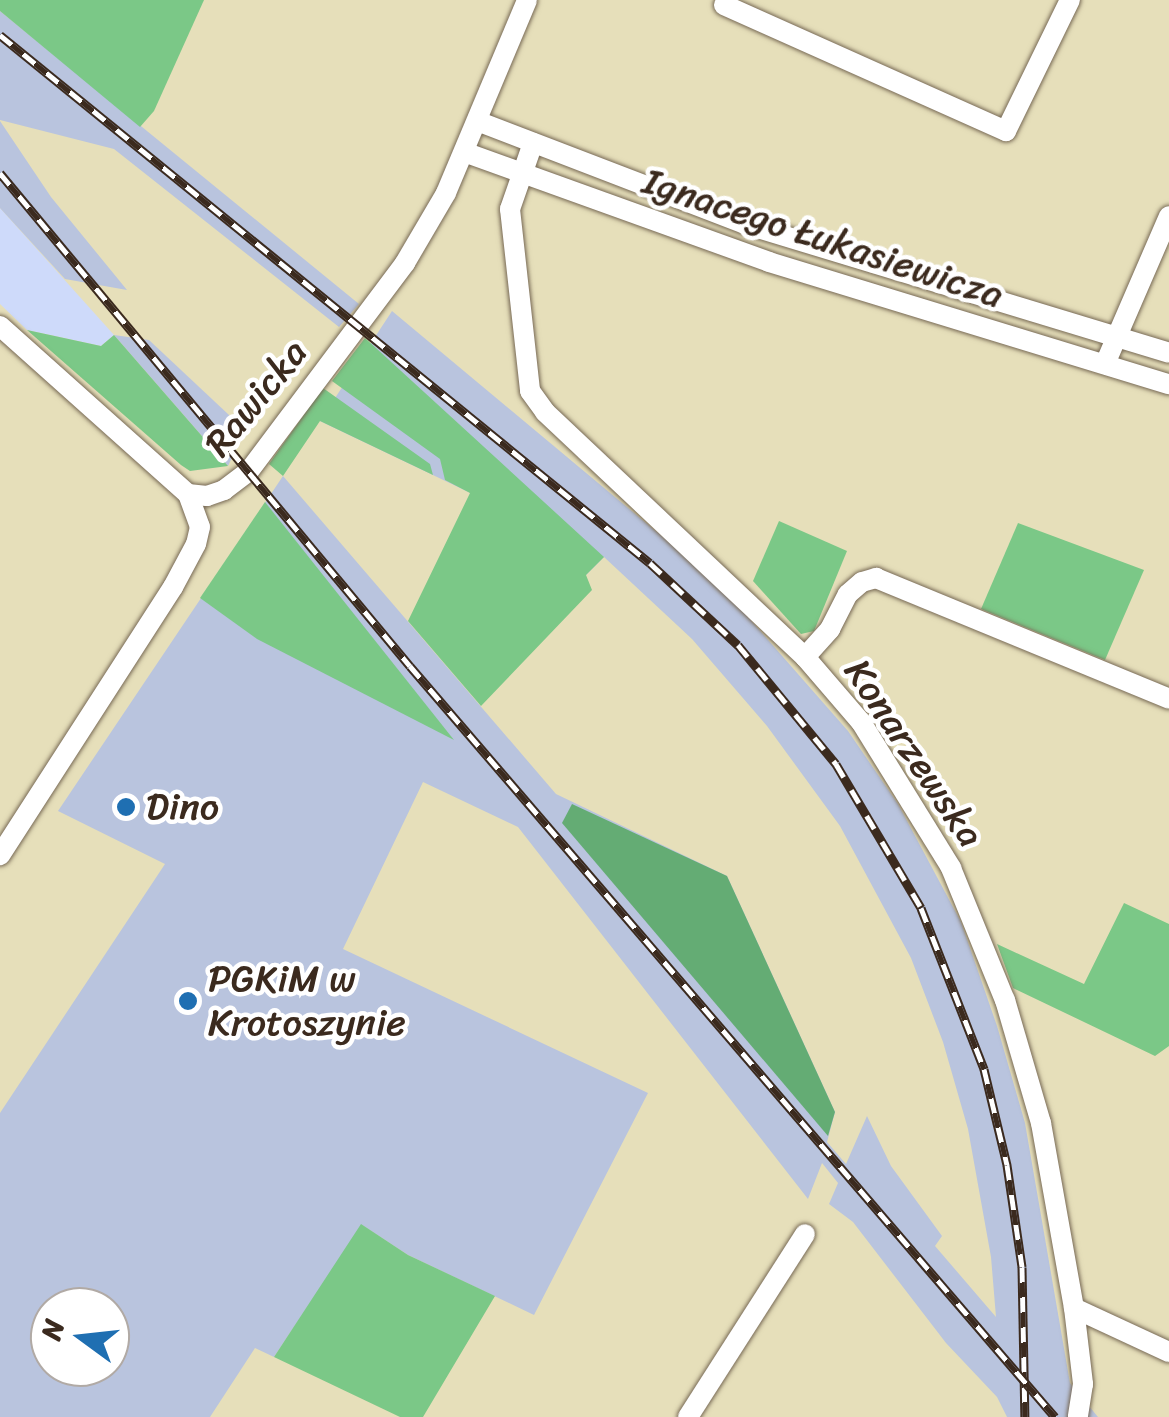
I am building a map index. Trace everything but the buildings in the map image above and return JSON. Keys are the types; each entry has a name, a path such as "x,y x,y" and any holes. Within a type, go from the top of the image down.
{"street":[{"name":"Rawicka","path":"0,855 173,587 196,544 200,526 188,494 207,496 224,490 249,470 428,228 527,0"},
{"path":"724,5 1006,130 1070,0"},
{"name":"Ignacego Łukasiewicza","path":"476,121 756,228 1169,353"},
{"path":"521,172 533,143"},
{"name":"Ignacego Łukasiewicza","path":"464,152 748,255 1169,384"},
{"name":"Konarzewska","path":"521,172 510,212 530,391 545,412 805,656 861,722 920,813 970,911 1004,1000 1041,1122 1074,1308 1082,1384 1078,1417"},
{"path":"1105,364 1169,216"},
{"path":"748,255 756,228"},
{"path":"0,326 188,494"},
{"path":"805,656 830,629 848,594 862,582 876,578 1169,699"},
{"path":"688,1417 805,1234"},
{"path":"1074,1308 1169,1352"}],"shaded area":[{"path":"0,11 359,304 339,327 114,149 0,120"},
{"path":"0,121 51,197 127,290 65,279 0,208"},
{"path":"0,208 114,335 101,346 27,330 0,304"},
{"path":"392,311 718,583 848,731 898,804 961,922 997,1026 1025,1123 1070,1383 1098,1417 1007,1417 997,1397 946,1343 853,1222 829,1204 838,1183 822,1163 808,1199 518,827 423,782 343,949 648,1093 534,1315 408,1255 362,1225 274,1357 255,1348 210,1417 0,1417 0,1113 165,864 58,811 283,476 556,794 727,876 835,1112 827,1142 846,1164 867,1116 891,1166 942,1236 935,1246 996,1317 991,1257 968,1129 943,1042 911,958 840,826 767,726 692,639 604,557 586,575 506,510 320,421"},
{"path":"114,335 149,340 245,430 228,466"}],"green space":[{"path":"0,0 204,0 154,111 140,127 0,11"},
{"path":"27,330 101,346 114,335 228,466 190,471 181,465"},
{"path":"365,338 604,557 586,575 592,590 481,706 408,621 470,493 445,480 440,459 332,381"},
{"path":"323,388 430,464 433,475 320,421 283,476 269,464"},
{"path":"265,502 454,740 257,639 200,598"},
{"path":"779,521 847,551 814,631 801,634 753,581"},
{"path":"1018,523 1144,570 1105,660 981,609"},
{"path":"572,804 727,876 835,1112 828,1136 562,823"},
{"path":"1124,903 1169,924 1169,1046 1155,1056 1013,988 997,944 1084,984"},
{"path":"361,1224 408,1255 495,1296 423,1417 400,1417 274,1357"}],"railway":[{"path":"0,35 650,563 738,645 836,764 921,908 984,1069 1007,1165 1022,1267 1025,1417"},
{"path":"0,173 410,666 1055,1417"}],"place":[{"name":"Dino","path":"126,807"},
{"name":"PGKiM w Krotoszynie","path":"188,1001"}]}
